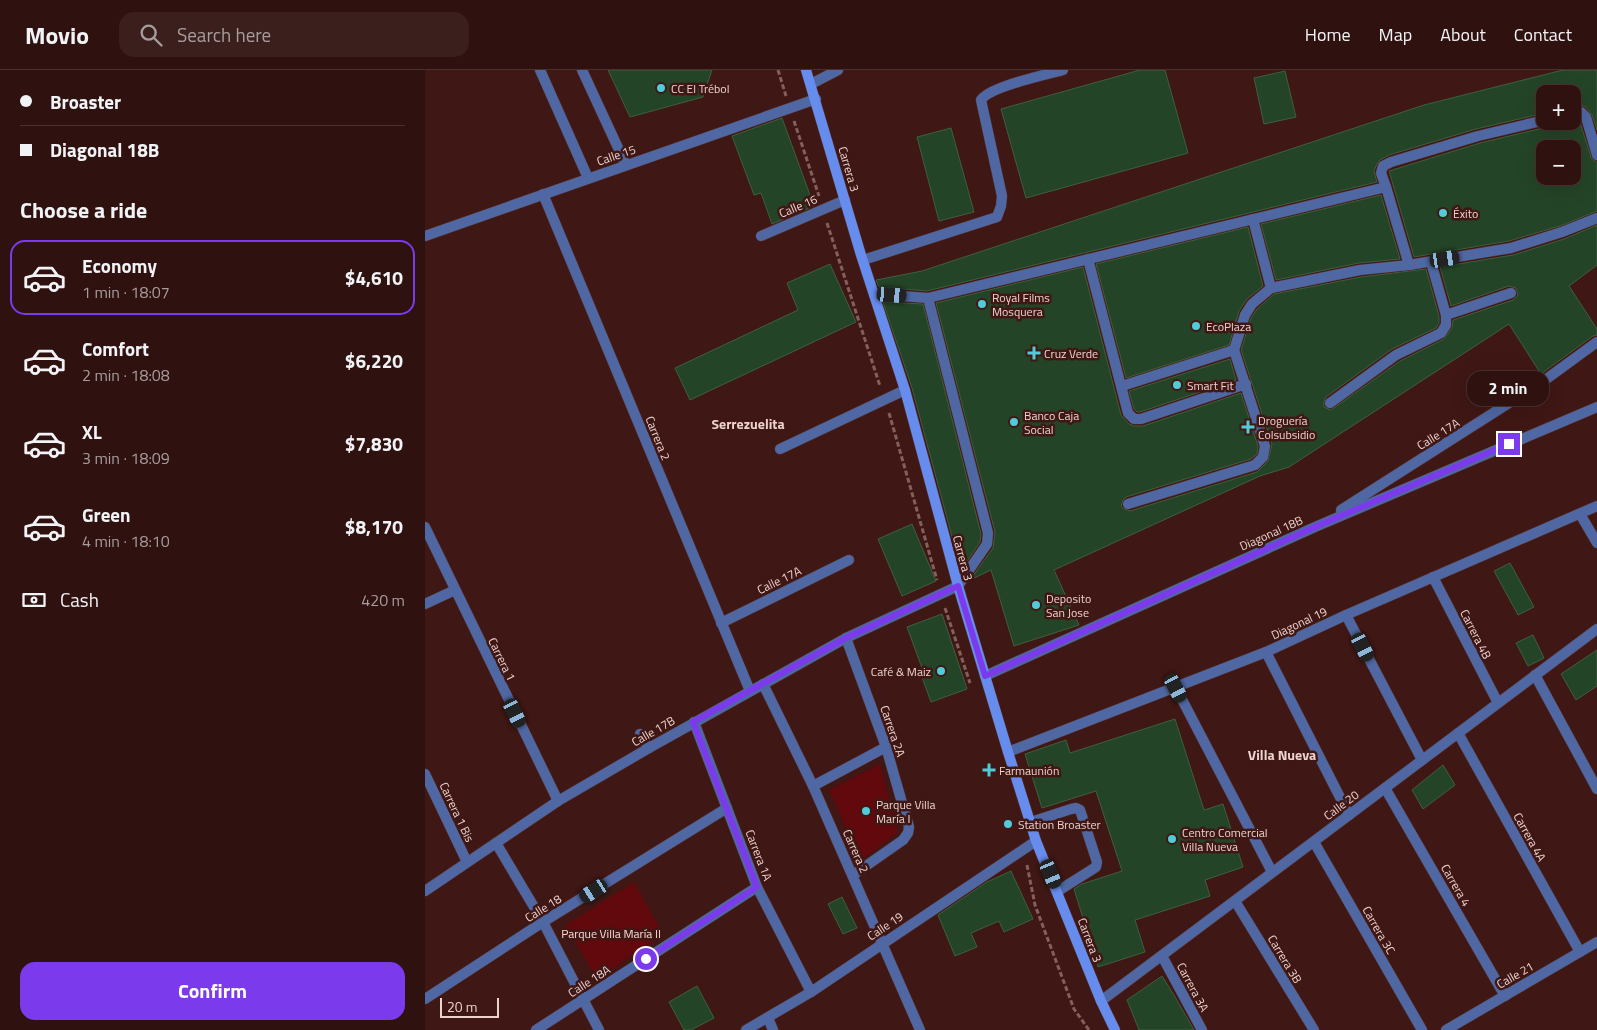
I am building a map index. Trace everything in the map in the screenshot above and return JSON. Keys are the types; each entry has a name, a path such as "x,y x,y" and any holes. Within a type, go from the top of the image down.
{"main road":[{"name":"Carrera 3","path":"806,70 863,260 905,390 958,586 1008,752 1037,840 1101,1001 1115,1030"}],"street":[{"path":"540,70 588,178"},
{"path":"582,70 625,165"},
{"path":"811,84 838,70"},
{"path":"863,260 997,217 1002,196 981,100 984,96 998,89 1063,70"},
{"name":"Calle 15","path":"425,236 816,99"},
{"path":"1581,112 1586,117 1597,155"},
{"path":"1409,265 1381,173 1383,166 1478,136 1536,122"},
{"path":"874,294 928,298 1386,187"},
{"name":"Carrera 2","path":"543,194 750,691"},
{"name":"Calle 16","path":"761,236 845,200"},
{"path":"1128,504 1255,466 1263,457 1265,446 1234,350 1245,315 1252,304 1271,288 1360,270 1431,262 1511,248 1562,232 1597,218"},
{"path":"1253,219 1271,288"},
{"path":"1088,259 1129,413 1134,419 1141,419 1246,384"},
{"path":"1330,403 1395,355 1441,333 1446,325 1446,315 1431,262"},
{"path":"1446,315 1511,294"},
{"path":"928,298 987,533 987,544 958,586"},
{"name":"Calle 17A","path":"1315,527 1545,380 1597,342"},
{"path":"1122,386 1234,350"},
{"path":"780,448 905,390"},
{"name":"Diagonal 18B","path":"985,676 1315,527 1597,407"},
{"name":"Diagonal 19","path":"1008,752 1266,652 1597,506"},
{"path":"1580,514 1597,543"},
{"name":"Carrera 1","path":"425,527 558,801"},
{"name":"Calle 17A","path":"721,623 849,560"},
{"name":"Carrera 4B","path":"1433,577 1498,703"},
{"name":"Calle 17B","path":"425,891 558,801 693,722 846,638 958,586"},
{"path":"425,604 455,590"},
{"path":"1347,615 1422,760"},
{"name":"Calle 20","path":"1101,1001 1597,629"},
{"name":"Carrera 2A","path":"846,638 886,747 909,827 908,834 903,840 853,875"},
{"path":"1266,652 1349,815"},
{"path":"1535,675 1597,789"},
{"name":"Carrera 2","path":"763,684 813,786 920,1030"},
{"path":"1176,688 1272,872"},
{"name":"Carrera 1A","path":"693,722 757,887 811,992"},
{"name":"Carrera 4A","path":"1458,733 1580,952"},
{"path":"640,734 649,748"},
{"path":"813,786 886,747"},
{"name":"Carrera 1 Bis","path":"425,774 428,786 467,862"},
{"name":"Carrera 4","path":"1385,788 1505,996"},
{"name":"Calle 18","path":"425,999 543,922 727,808"},
{"path":"1031,822 1071,809 1076,808 1080,810 1097,862 1096,867 1058,891"},
{"name":"Calle 19","path":"746,1030 811,992 1037,840"},
{"name":"Carrera 3C","path":"1313,842 1422,1030"},
{"path":"496,843 543,922 599,1030"},
{"name":"Calle 18A","path":"536,1030 757,887"},
{"name":"Carrera 3B","path":"1235,901 1314,1030"},
{"name":"Calle 21","path":"1446,1030 1597,942"},
{"name":"Carrera 3A","path":"1162,956 1202,1030"},
{"path":"768,1018 773,1030"}],"path":[{"path":"778,70 885,400 940,594 971,688"},
{"path":"1024,849 1035,905 1074,1008 1089,1030"}],"green space":[{"name":"Parque Villa María I","path":"880,764 898,832 861,861 829,790"},
{"name":"Parque Villa María II","path":"634,882 663,934 597,980 566,925"}],"building":[{"name":"CC El Trébol","path":"608,70 712,70 703,97 630,117"},
{"path":"1140,70 1165,70 1188,153 1026,198 1001,109"},
{"path":"1563,70 1597,70 1597,130 1592,115 1586,107 1581,105 1581,85 1536,85 1536,115 1476,129 1389,155 1377,164 1374,171 1377,182 927,291 879,287 876,280 922,271 1424,105"},
{"path":"1285,71 1296,117 1264,124 1254,78"},
{"path":"782,118 814,206 772,224 761,193 754,195 732,136"},
{"path":"1581,125 1591,157 1597,162 1597,211 1560,226 1509,241 1414,257 1389,171 1480,143 1536,130 1581,130"},
{"path":"951,128 974,212 939,221 917,137"},
{"path":"1381,195 1400,259 1359,263 1276,280 1261,224"},
{"path":"1597,225 1597,265 1569,286 1597,329 1597,335 1541,374 1509,324 1289,467 1260,476 1054,570 1079,625 1014,646 991,570 970,580 993,548 995,532 936,303 1083,267 1121,415 1129,424 1143,426 1241,393 1258,446 1257,454 1251,459 1126,497 1121,506 1130,511 1257,472 1268,461 1272,444 1241,350 1251,318 1257,309 1274,294 1361,277 1426,269 1439,316 1439,323 1436,328 1392,349 1326,397 1324,407 1331,410 1400,361 1444,339 1452,328 1453,320 1513,300 1518,295 1516,288 1509,286 1451,306 1440,267 1513,255 1564,239"},
{"path":"1248,227 1263,286 1247,299 1239,311 1229,345 1126,378 1096,264"},
{"path":"830,264 856,322 690,400 675,368 798,310 787,283"},
{"path":"883,302 923,304 981,534 980,542 961,570 912,388"},
{"path":"1230,359 1236,380 1140,412 1134,409 1129,391"},
{"path":"912,524 936,581 902,596 878,539"},
{"path":"1510,563 1534,607 1518,615 1494,571"},
{"path":"942,614 967,689 931,702 919,669 922,668 907,627"},
{"path":"1533,635 1544,658 1528,666 1516,643"},
{"path":"1597,650 1597,686 1576,700 1561,674"},
{"name":"Centro Comercial Villa Nueva","path":"1175,719 1204,810 1223,804 1243,867 1205,880 1210,896 1135,920 1145,952 1098,967 1074,889 1082,884 1122,871 1096,791 1042,808 1025,754 1066,740 1070,753"},
{"path":"1443,765 1455,785 1423,809 1412,790"},
{"path":"1011,871 1033,919 1004,932 999,921 971,933 977,947 955,956 938,915 987,882"},
{"path":"842,897 857,928 843,934 828,904"},
{"path":"1162,976 1194,1030 1139,1030 1127,1000"},
{"path":"697,986 714,1018 691,1030 684,1030 669,1002"}],"place":[{"name":"CC El Trébol","path":"661,88"},
{"name":"Éxito","path":"1443,213"},
{"name":"Royal Films Mosquera","path":"982,304"},
{"name":"EcoPlaza","path":"1196,326"},
{"name":"Cruz Verde","path":"1034,353"},
{"name":"Smart Fit","path":"1177,385"},
{"name":"Banco Caja Social","path":"1014,422"},
{"name":"Droguería Colsubsidio","path":"1248,427"},
{"name":"Deposito San Jose","path":"1036,605"},
{"name":"Café & Maiz","path":"941,671"},
{"name":"Farmaunión","path":"989,770"},
{"name":"Parque Villa María I","path":"866,811"},
{"name":"Station Broaster","path":"1008,824"},
{"name":"Centro Comercial Villa Nueva","path":"1172,839"}],"district":[{"name":"Serrezuelita","path":"748,423"},
{"name":"Villa Nueva","path":"1282,754"}],"route":[{"path":"646,959 757,887 693,722 846,638 958,586 985,676 1315,527 1509,444"}]}
